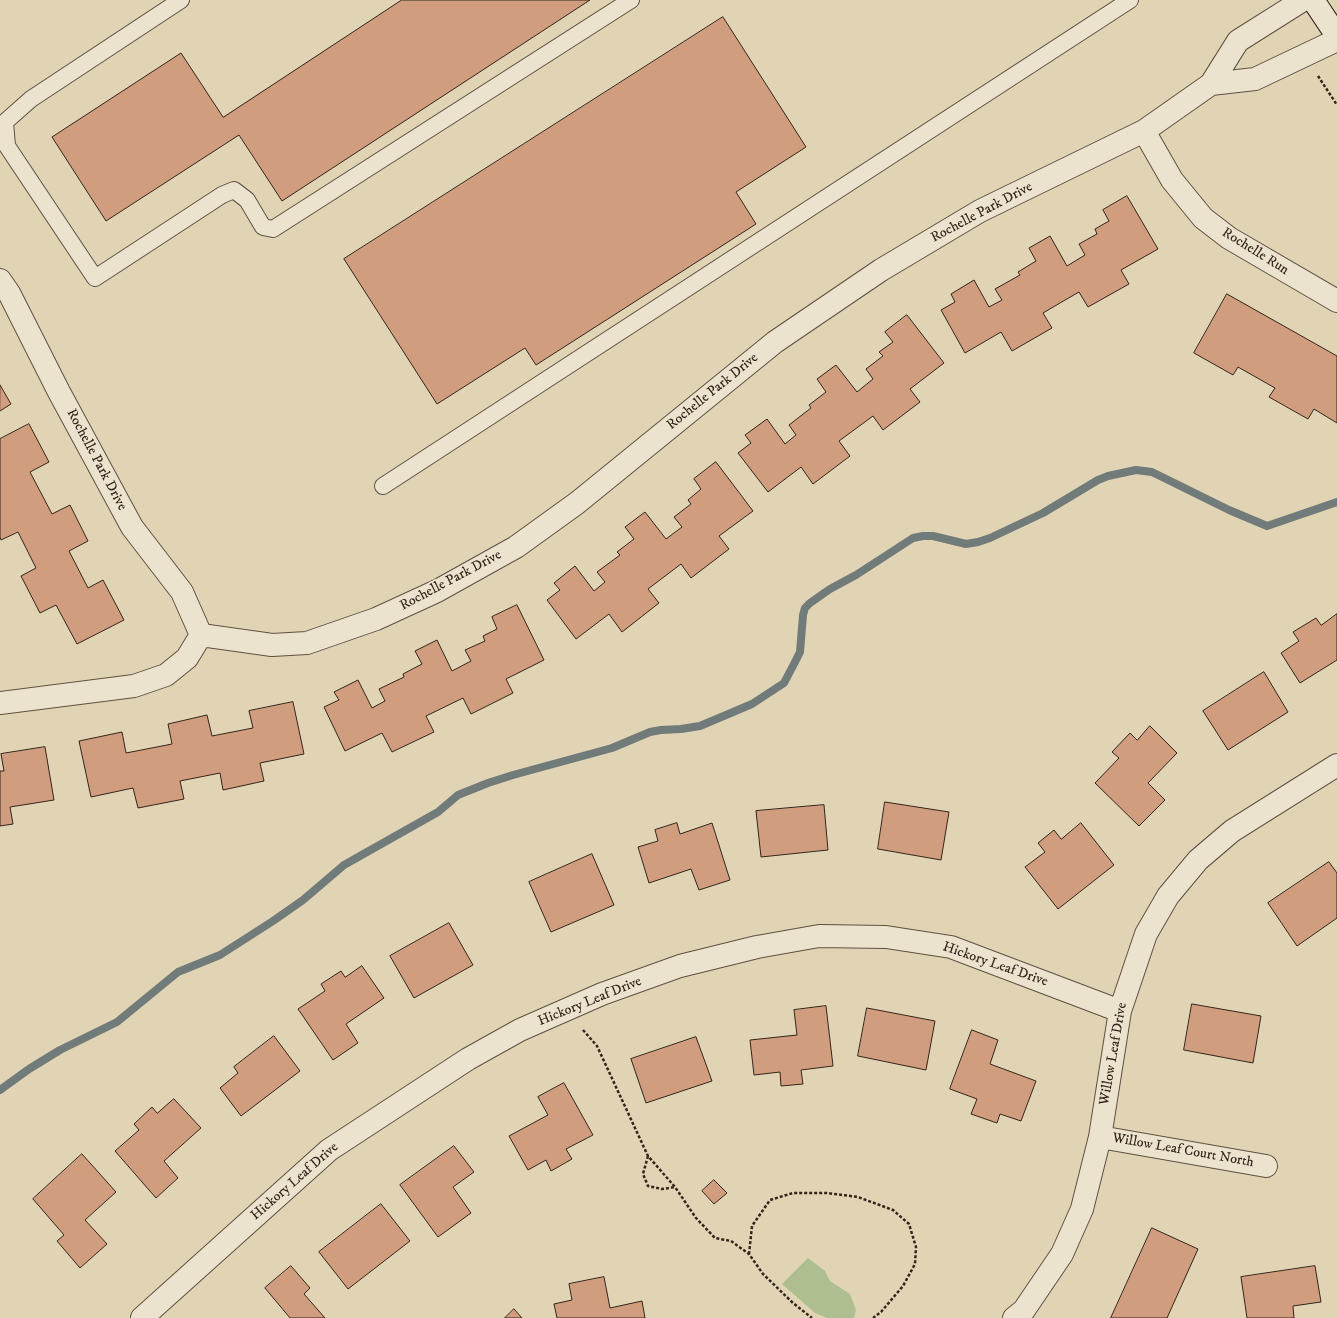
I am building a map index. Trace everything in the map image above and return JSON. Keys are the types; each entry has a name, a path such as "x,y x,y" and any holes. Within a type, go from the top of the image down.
{"street":[{"name":"Rochelle Park Drive","path":"0,280 9,293 59,392 132,527 182,592 201,635 272,645 307,643 376,619 437,592 516,547 577,502 776,342 881,270 980,211 1144,131 1211,84 1238,41 1304,0"},
{"path":"1313,0 1337,36"},
{"name":"Rochelle Park Drive","path":"1211,84 1255,79 1337,40"},
{"name":"Rochelle Run","path":"1144,131 1172,180 1203,218 1228,238 1337,301"},
{"path":"0,703 134,686 166,674 187,658 201,635"},
{"name":"Willow Leaf Drive","path":"1014,1318 1024,1310 1062,1254 1082,1209 1100,1137 1120,1011 1146,934 1168,896 1198,860 1232,831 1337,765"},
{"name":"Hickory Leaf Drive","path":"142,1318 329,1150 468,1059 520,1030 602,994 680,966 757,947 819,936 886,937 951,947 1120,1011"},
{"name":"Willow Leaf Court North","path":"1100,1137 1266,1166"}],"lane":[{"path":"182,0 30,99 5,122 7,146 96,278 222,195 234,190 247,200 263,227 273,229 630,0"},
{"path":"383,486 1130,0"}],"path":[{"path":"571,1008 584,1032 597,1046 648,1156 696,1218 715,1238 731,1241 749,1254 764,1274 793,1303 812,1318"},
{"path":"648,1156 643,1174 648,1186 662,1189 674,1188"},
{"path":"749,1254 752,1226 770,1200 793,1193 827,1192 858,1197 893,1210 909,1224 916,1247 915,1264 903,1286 881,1312 873,1318"}],"green space":[{"path":"808,1258 825,1271 830,1281 850,1294 856,1310 854,1318 827,1318 815,1313 782,1284"}],"building":[{"path":"402,0 590,0 282,201 239,135 106,221 52,137 181,53 223,117"},
{"path":"723,17 806,147 736,192 756,224 536,365 525,348 437,404 344,259"},
{"path":"1127,196 1158,249 1121,270 1129,284 1088,307 1079,292 1043,313 1052,328 1012,351 1001,332 965,353 941,310 955,302 951,294 974,280 989,307 1002,300 995,289 1020,275 1018,272 1036,261 1029,248 1050,236 1067,266 1085,255 1079,244 1097,234 1095,229 1109,221 1103,210"},
{"path":"1227,294 1337,356 1337,423 1314,409 1308,419 1269,397 1275,388 1238,367 1233,375 1194,353"},
{"path":"907,315 944,363 910,389 920,402 883,430 873,416 839,441 850,456 813,484 801,467 768,492 738,453 751,443 745,435 767,419 785,444 796,435 789,425 811,408 809,405 826,392 817,379 836,365 857,392 873,379 866,369 883,356 879,352 893,342 885,332"},
{"path":"0,385 11,404 0,411"},
{"path":"29,424 49,462 30,472 52,514 70,505 88,541 69,551 88,588 103,580 124,620 77,644 56,605 40,613 21,576 36,568 18,532 1,540 0,537 0,439"},
{"path":"716,462 753,511 719,536 729,549 691,578 681,564 648,589 659,603 622,632 609,614 576,639 547,600 560,590 554,583 575,566 594,591 605,582 597,572 620,555 617,552 634,539 625,527 645,512 666,539 682,527 674,517 691,504 688,500 701,489 694,479"},
{"path":"517,605 544,660 506,679 513,693 471,714 463,698 426,716 434,732 392,752 382,733 345,751 324,707 339,700 334,692 358,680 372,708 385,701 379,689 404,677 403,674 422,664 415,651 437,640 452,671 471,661 465,650 485,641 483,636 497,629 492,617"},
{"path":"1337,614 1337,660 1300,683 1281,653 1299,641 1293,632 1316,618 1321,625"},
{"path":"1264,672 1288,712 1228,750 1203,711"},
{"path":"293,702 304,754 260,763 264,781 223,790 220,773 180,781 184,799 138,808 133,788 91,797 79,741 122,732 126,753 172,744 168,724 207,715 212,736 253,728 249,711"},
{"path":"1150,726 1177,753 1148,783 1165,800 1139,826 1095,783 1119,758 1112,752 1130,733 1137,740"},
{"path":"45,747 54,800 10,807 13,824 0,826 0,771 4,771 1,754"},
{"path":"885,802 949,812 941,860 878,849"},
{"path":"824,805 828,850 761,857 756,811"},
{"path":"677,823 680,834 712,823 730,880 699,890 691,869 649,883 638,847 658,841 655,830"},
{"path":"1081,823 1114,865 1058,909 1025,867 1045,852 1038,843 1054,830 1061,839"},
{"path":"592,854 614,905 551,932 529,882"},
{"path":"1329,862 1337,873 1337,918 1297,946 1268,903"},
{"path":"449,923 473,965 414,998 390,956"},
{"path":"362,966 384,998 346,1024 358,1043 333,1060 298,1009 325,991 321,984 341,971 345,977"},
{"path":"1192,1004 1261,1016 1253,1063 1184,1050"},
{"path":"826,1006 833,1066 801,1070 803,1084 781,1086 780,1072 754,1075 750,1040 797,1035 794,1010"},
{"path":"867,1008 935,1021 926,1070 858,1056"},
{"path":"972,1030 998,1040 990,1064 1036,1081 1021,1121 1000,1114 997,1123 971,1114 977,1099 950,1089"},
{"path":"274,1036 300,1071 241,1116 220,1088 238,1073 234,1067"},
{"path":"696,1037 712,1081 646,1103 631,1059"},
{"path":"564,1083 593,1135 566,1149 572,1159 551,1171 546,1160 528,1170 509,1136 548,1115 538,1097"},
{"path":"174,1099 201,1128 164,1161 178,1178 156,1198 115,1151 139,1130 134,1124 152,1107 157,1113"},
{"path":"454,1146 474,1172 453,1187 471,1213 438,1237 400,1185"},
{"path":"82,1154 116,1192 85,1220 107,1244 80,1268 57,1241 64,1235 33,1199"},
{"path":"714,1180 727,1193 714,1204 702,1191"},
{"path":"381,1204 410,1241 348,1289 319,1252"},
{"path":"1152,1228 1198,1249 1167,1318 1111,1318"},
{"path":"291,1266 310,1288 304,1294 325,1318 290,1318 265,1288"},
{"path":"1315,1266 1321,1302 1293,1306 1294,1318 1247,1318 1241,1277"},
{"path":"604,1277 610,1308 642,1301 645,1318 557,1318 554,1304 572,1300 569,1284"},
{"path":"514,1309 522,1318 505,1318"}],"waterway":[{"path":"0,1090 29,1069 60,1050 117,1022 178,972 220,955 303,900 344,865 438,812 458,795 513,775 612,748 650,732 700,726 752,704 784,683 800,652 805,608 830,589 856,575 913,538 933,536 966,544 978,542 990,538 1043,513 1098,480 1108,476 1136,470 1152,472 1229,510 1267,526 1337,502"}]}
